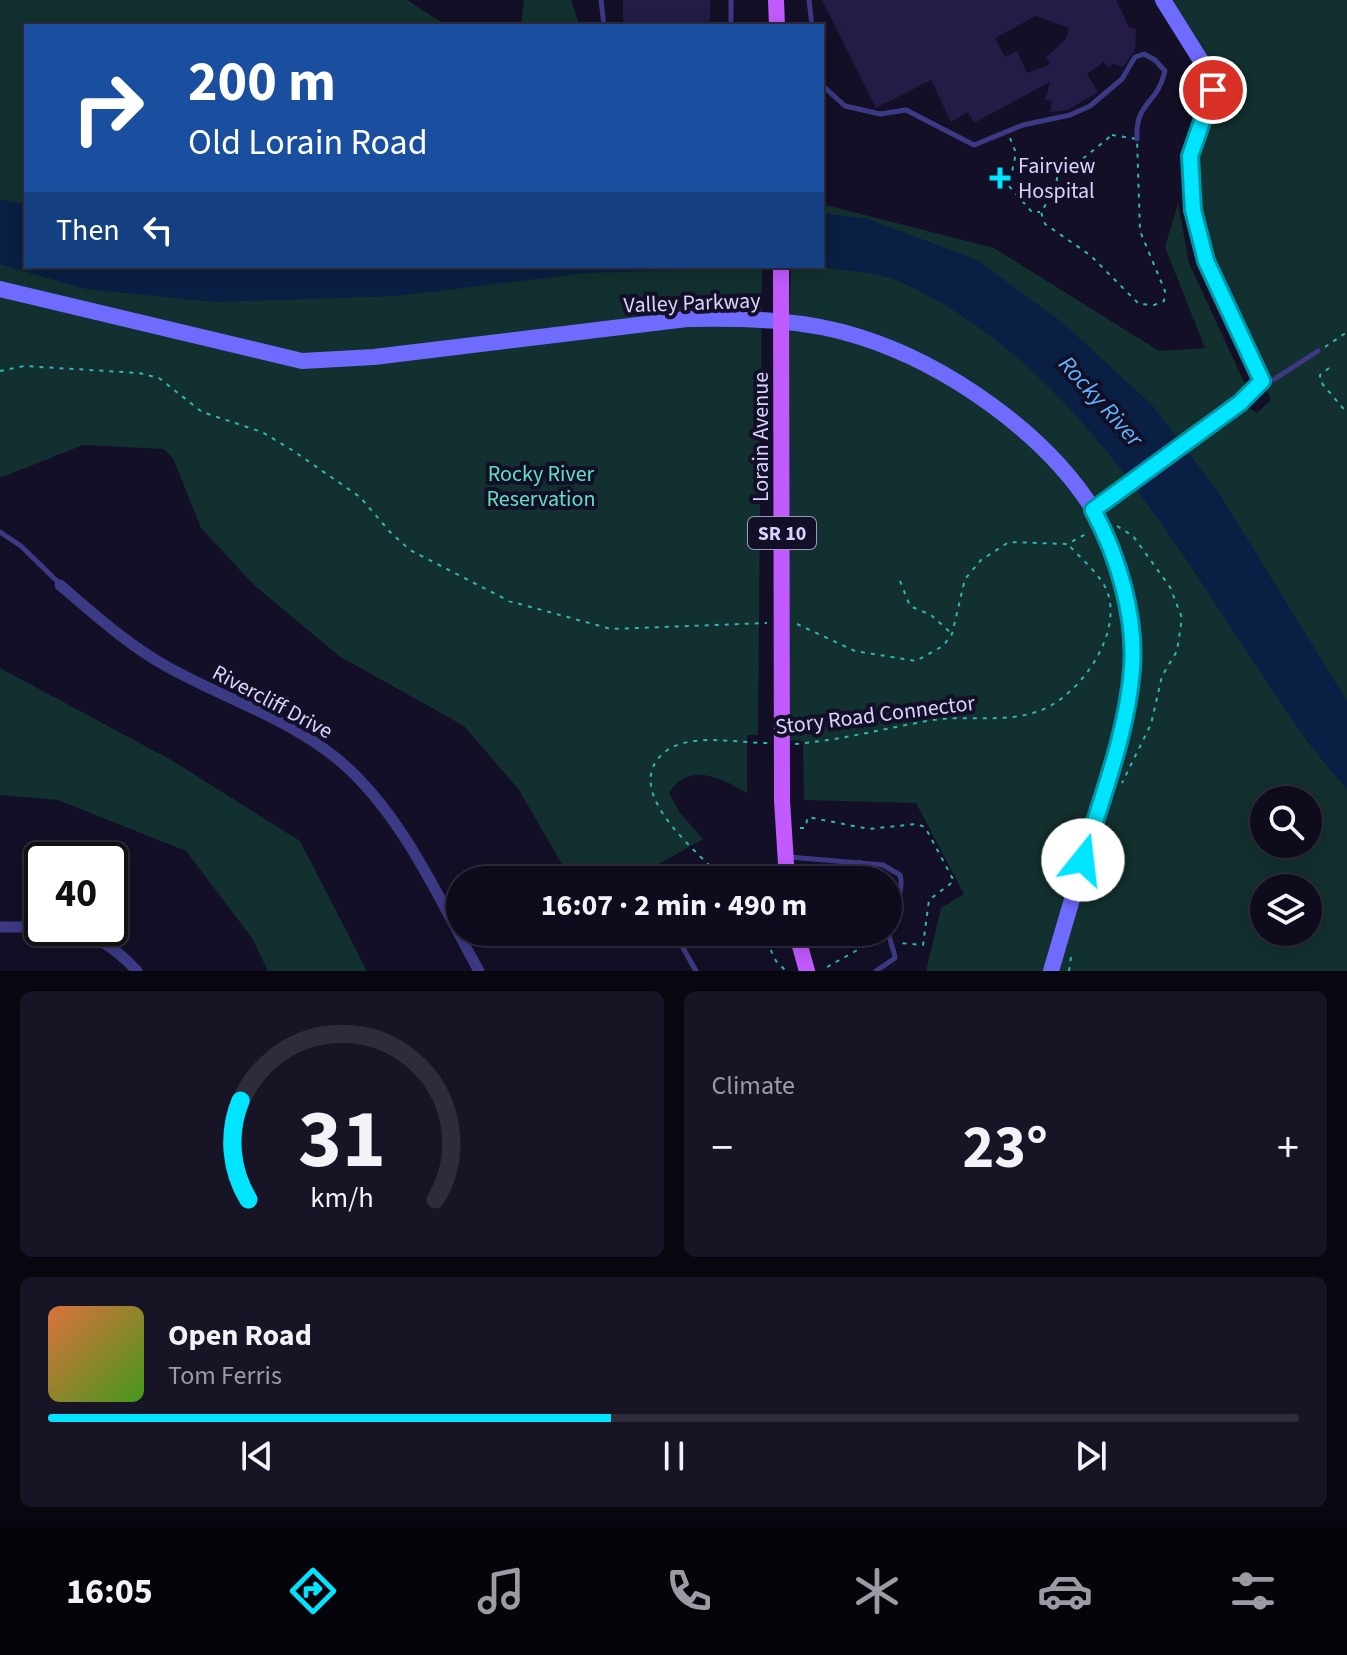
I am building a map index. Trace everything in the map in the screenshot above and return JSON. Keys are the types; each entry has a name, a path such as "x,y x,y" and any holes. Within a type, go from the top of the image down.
{"main road":[{"path":"776,0 777,24"},
{"name":"Lorain Avenue","path":"781,268 782,800 785,858"},
{"name":"SR 10","path":"785,858 786,866"},
{"path":"800,946 807,971"}],"street":[{"path":"1093,510 1240,403 1262,381 1206,261 1193,210 1190,156 1213,80 1207,63 1163,0"},
{"name":"Valley Parkway","path":"0,289 302,361 374,357 687,319 809,325 859,336 915,357 985,401 1055,462 1093,510 1114,554 1125,596 1132,669 1116,749 1051,971"},
{"name":"Rivercliff Drive","path":"60,585 104,623 164,665 284,724 317,743 351,771 379,802 408,845 479,971"},
{"path":"0,927 24,927"},
{"path":"111,946 137,971"}],"lane":[{"path":"601,0 604,24"},
{"path":"731,0 731,24"},
{"path":"809,0 812,24"},
{"path":"824,87 845,106 880,114 906,110 974,145 1023,125 1070,115 1090,106 1122,79 1135,57 1144,54 1165,71 1161,86 1139,111 1137,139"},
{"path":"1262,381 1273,380 1318,351"},
{"path":"0,532 21,546 60,585"},
{"path":"785,858 888,866 902,878 889,937 895,958 876,971"},
{"path":"858,866 859,862"},
{"path":"682,946 696,971"}],"path":[{"path":"1008,133 1016,153 1008,176 1009,186 1032,212 1041,212"},
{"path":"1112,135 1137,139 1140,231 1165,291 1164,301 1154,305 1139,304 1090,255 1045,224 1041,212 1055,190 1059,167 1080,161 1112,135"},
{"path":"1318,351 1347,332"},
{"path":"0,371 24,366 139,373 159,378 202,412 262,432 292,450 360,497 410,550 509,601 611,629 774,623"},
{"path":"1329,368 1320,375 1320,381 1347,413"},
{"path":"788,623 804,624 855,651 916,661 929,655 952,634 965,579 981,560 1009,542 1067,544 1094,530"},
{"name":"Story Road Connector","path":"793,744 863,736 936,720 1022,716 1040,711 1075,689 1100,649 1110,605 1100,579 1067,544"},
{"path":"900,581 910,606 931,615 952,634"},
{"name":"Story Road Connector","path":"711,866 660,809 649,781 651,769 669,749 697,740 778,744"},
{"path":"798,828 805,828 808,817 869,829 916,824 925,827 954,881 929,900 923,945 902,943"},
{"path":"769,946 776,961 785,970"},
{"path":"827,967 865,946"}],"green space":[{"name":"Rocky River Reservation","path":"0,0 407,0 444,24 24,24 24,268 762,268 758,735 747,735 747,793 706,775 686,777 669,793 680,813 703,839 656,866 563,866 519,790 464,726 339,656 254,585 201,528 173,458 164,449 83,445 0,478"},
{"path":"524,0 571,0 579,24 521,24"},
{"path":"1163,0 1347,0 1347,971 926,971 941,908 964,894 916,803 804,800 803,741 774,739 791,268 824,268 824,205 994,248 1159,351 1205,348 1165,247 1178,203 1189,263 1251,397 1242,404 1257,413 1271,400 1205,258 1186,155 1219,85 1218,72"},
{"path":"0,668 173,761 300,841 367,971 268,971 252,938 186,851 58,800 0,795"}],"water":[{"path":"0,199 24,205 24,268 746,268 586,273 396,296 214,302 85,289 0,264"},
{"name":"Rocky River","path":"824,213 868,219 977,260 1063,323 1151,404 1219,493 1347,701 1347,789 1304,736 1135,487 1053,391 1007,349 957,313 903,283 871,274 824,267"}],"building":[{"path":"623,0 710,0 710,22 623,24"},
{"path":"822,0 1116,0 1129,27 1136,29 1135,50 1123,67 1113,64 1108,68 1104,62 1087,74 1098,92 1068,110 1050,112 1052,101 1045,100 1050,82 974,123 968,112 951,122 931,80 876,108","holes":["1036,16 1069,28 1066,39 1046,57 1051,64 1027,73 1017,51 1005,57 995,38"]}],"place":[{"name":"Fairview Hospital","path":"1000,178"}],"route":[{"path":"1083,860 1116,749 1132,669 1125,596 1114,554 1093,510 1240,403 1262,381 1251,350 1226,306 1206,261 1193,210 1190,156 1213,90"}]}
